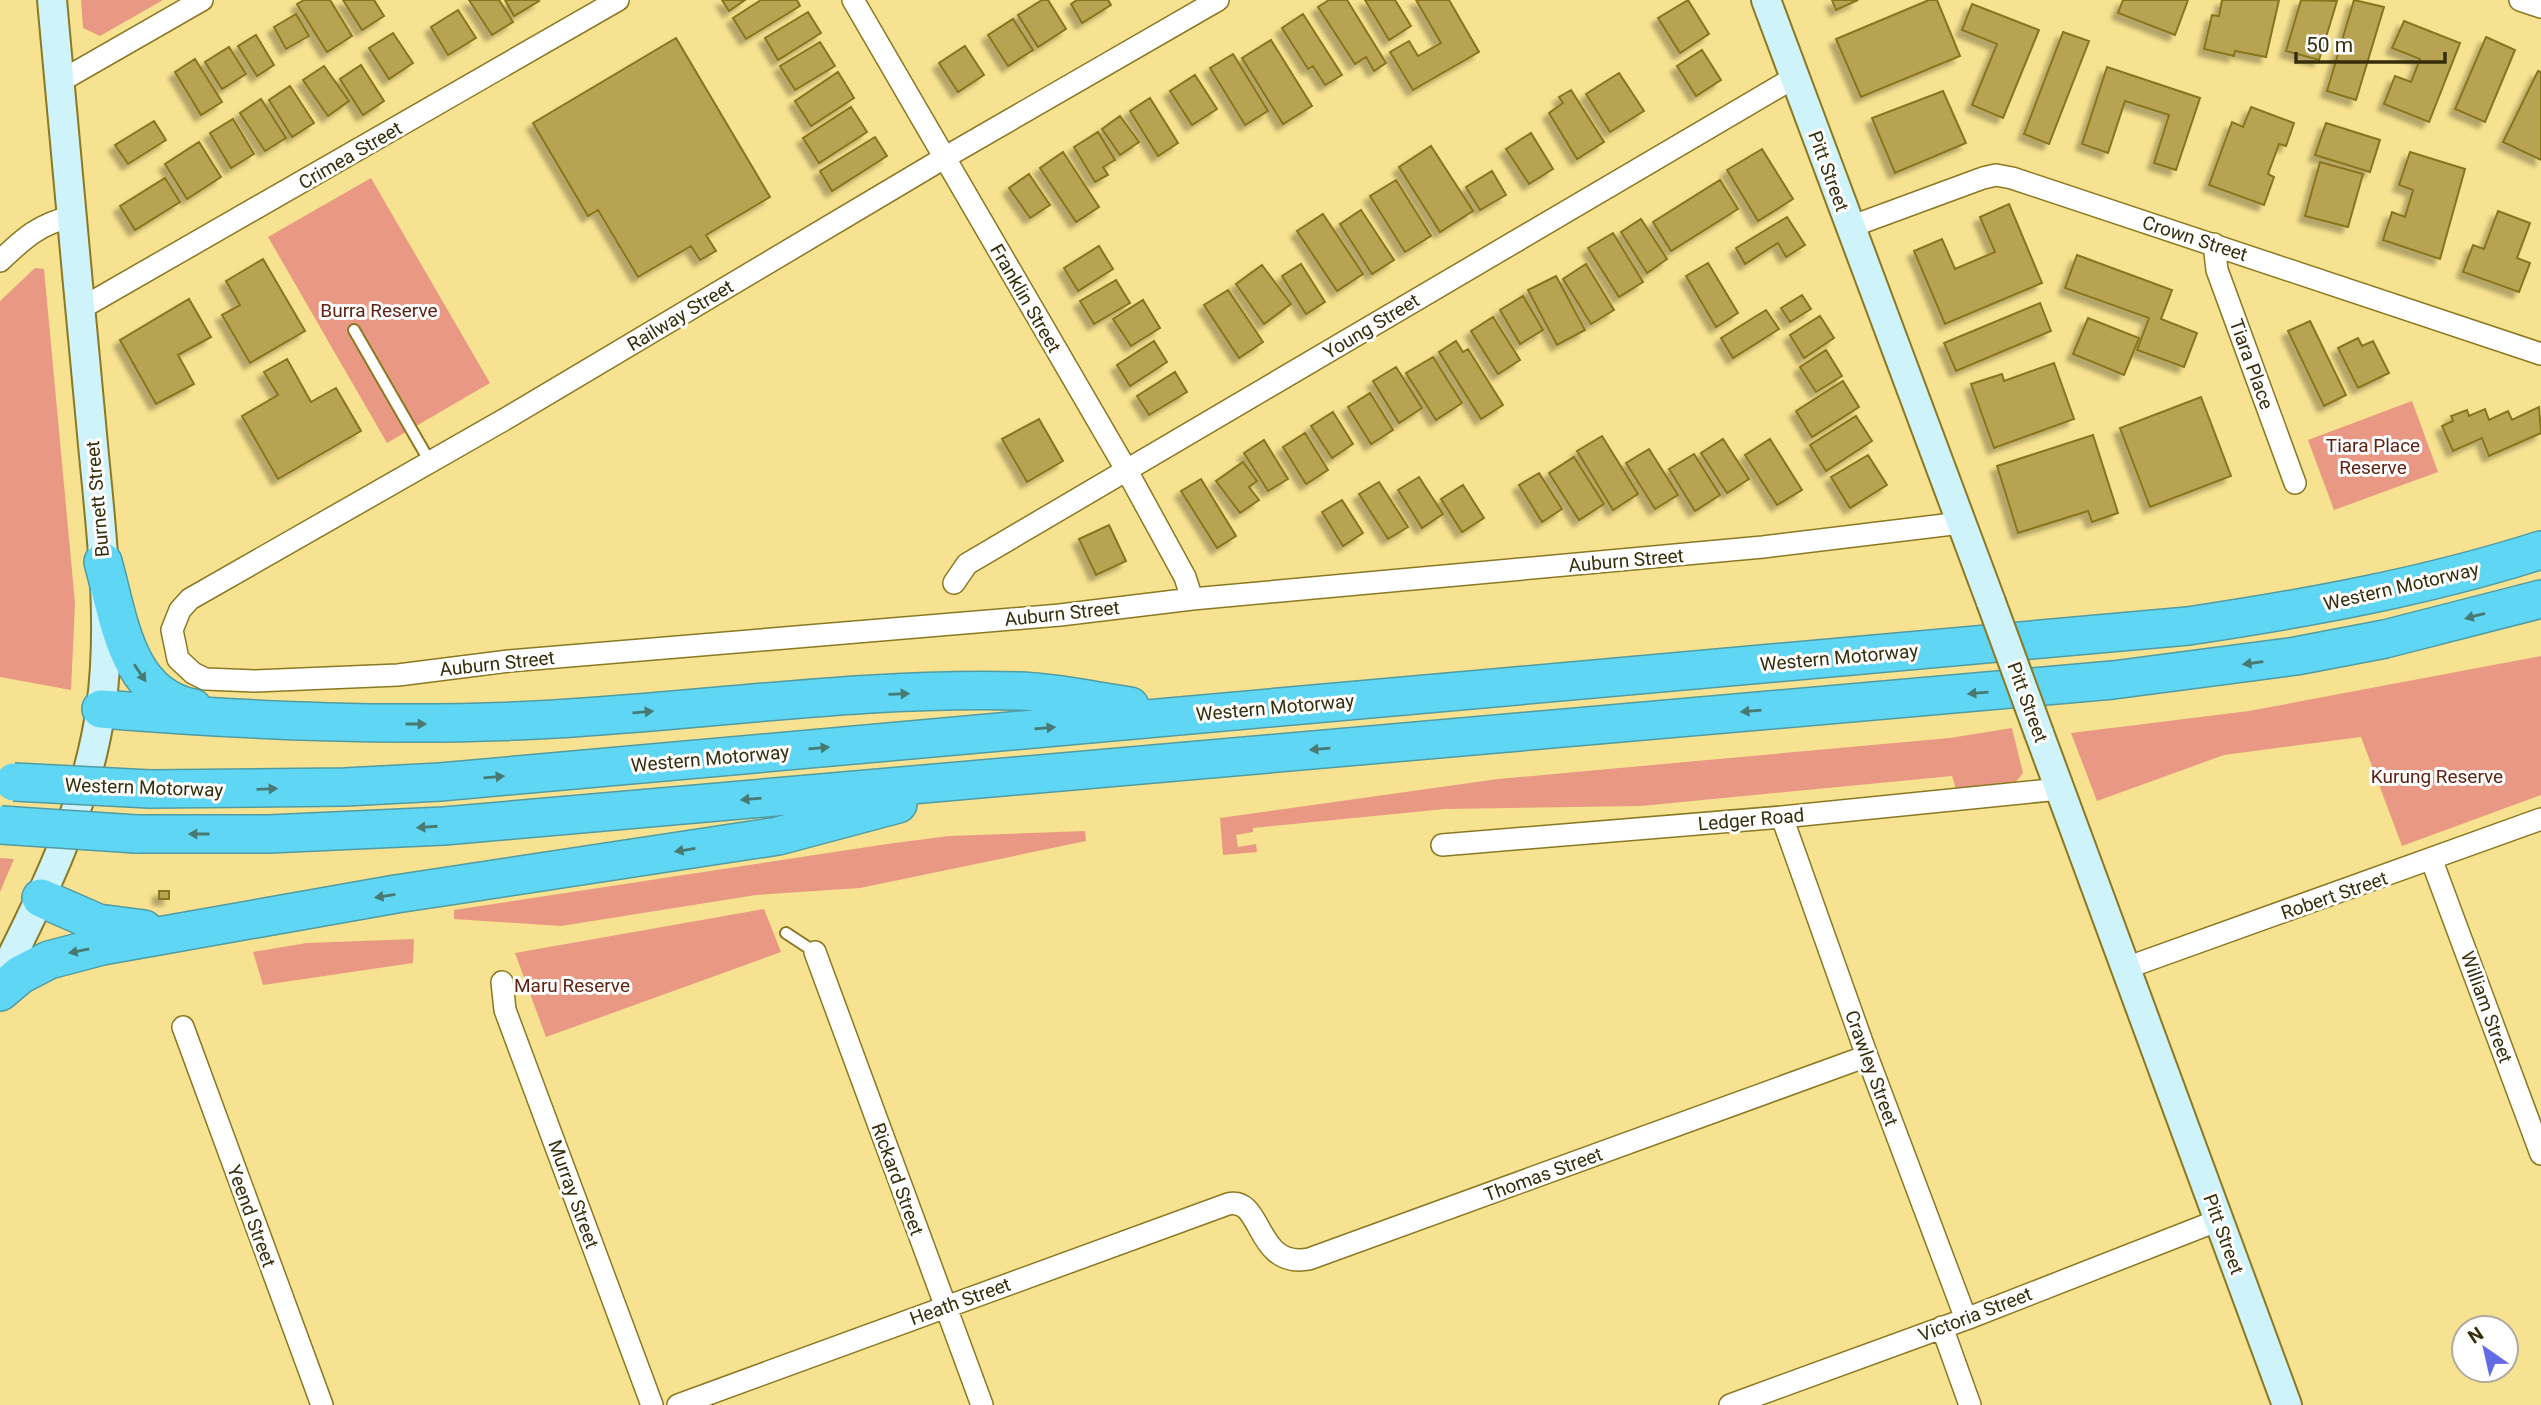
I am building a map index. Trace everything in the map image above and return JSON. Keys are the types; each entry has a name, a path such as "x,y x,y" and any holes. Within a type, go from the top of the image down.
{"highway":[{"name":"Western Motorway","path":"7,781 150,789 263,789 440,782 2188,626 2364,597 2445,578 2541,550"},
{"path":"103,562 130,654 149,685 160,696 179,705 254,720"},
{"path":"1,824 136,834 375,831 2166,674 2296,656 2385,639 2541,598"},
{"path":"101,709 254,720 449,724 557,719 782,700 1022,691 1193,714"},
{"path":"0,992 20,975 63,955 170,932 778,836 990,778"},
{"path":"41,898 98,923 170,932"}],"main road":[{"name":"Burnett Street","path":"0,980 41,898 76,812 101,709 105,627 103,562 52,0"},
{"name":"Pitt Street","path":"1766,0 2287,1405"}],"street":[{"path":"59,82 202,0"},
{"name":"Crimea Street","path":"80,309 618,0"},
{"name":"Franklin Street","path":"853,0 1127,471 1185,577 1192,599"},
{"name":"Railway Street","path":"175,650 172,631 175,619 190,598 429,462 944,158 1218,0"},
{"path":"2520,0 2541,8"},
{"name":"Young Street","path":"954,583 967,564 1795,77"},
{"name":"Crown Street","path":"1850,227 1996,175 2214,244 2541,354"},
{"path":"0,261 34,230 53,220 72,217"},
{"name":"Tiara Place","path":"2214,244 2217,270 2295,483"},
{"name":"Auburn Street","path":"175,650 192,674 216,680 384,675 509,661 1060,615 1192,599 1737,550 1961,523"},
{"name":"Ledger Road","path":"1442,845 1782,817 2060,789"},
{"name":"Crawley Street","path":"1782,817 1867,1056 1966,1319"},
{"name":"Robert Street","path":"2126,968 2541,820"},
{"name":"William Street","path":"2432,860 2541,1154"},
{"name":"Rickard Street","path":"815,952 982,1405"},
{"name":"Murray Street","path":"502,982 505,1010 652,1405"},
{"name":"Yeend Street","path":"183,1027 322,1405"},
{"name":"Thomas Street","path":"1242,1203 1252,1215 1265,1242 1277,1254 1291,1260 1309,1259 1867,1056"},
{"name":"Heath Street","path":"678,1405 1228,1204 1242,1203"},
{"name":"Victoria Street","path":"1730,1405 1966,1319 2219,1220"},
{"path":"1942,1327 1970,1405"}],"lane":[{"path":"354,330 429,462"},
{"path":"786,933 815,952"}],"green space":[{"path":"81,0 163,0 100,36 83,28"},
{"name":"Burra Reserve","path":"371,178 490,383 387,443 268,237"},
{"path":"35,268 44,269 75,603 71,690 0,677 0,301"},
{"name":"Tiara Place Reserve","path":"2412,401 2438,472 2334,510 2308,440"},
{"name":"Kurung Reserve","path":"2541,656 2541,795 2402,846 2361,737 2224,755 2097,801 2071,733 2249,711"},
{"path":"2012,728 2023,773 2015,783 1956,789 1952,776 1641,806 1445,809 1253,828 1253,832 1236,835 1238,847 1256,844 1257,852 1223,855 1220,818 1498,779 1950,738"},
{"path":"1085,831 1086,841 860,888 756,895 561,926 454,919 454,910 887,844 949,836"},
{"path":"0,858 14,859 0,892"},
{"name":"Maru Reserve","path":"764,909 781,952 546,1037 515,953"},
{"path":"414,939 413,963 263,985 253,952 307,943"}],"building":[{"path":"304,0 330,0 352,36 327,52 297,4"},
{"path":"343,0 374,0 384,16 362,30"},
{"path":"469,0 499,0 513,22 492,35"},
{"path":"505,0 538,0 539,1 514,16"},
{"path":"722,0 745,0 729,11"},
{"path":"761,0 797,0 800,6 746,39 733,18"},
{"path":"1042,0 1048,0 1066,29 1038,47 1018,15"},
{"path":"1077,0 1108,0 1111,5 1082,23 1071,4"},
{"path":"1329,0 1347,0 1386,63 1374,71 1366,57 1355,64 1318,7"},
{"path":"1365,0 1395,0 1411,26 1389,40"},
{"path":"1416,0 1449,0 1479,52 1413,90 1390,52 1409,41 1418,56 1441,43"},
{"path":"1688,0 1709,34 1680,53 1658,18"},
{"path":"1832,0 1858,0 1836,10"},
{"path":"1929,0 1937,0 1960,56 1861,97 1836,39"},
{"path":"2123,0 2188,0 2175,35 2118,13"},
{"path":"2222,0 2279,0 2266,57 2235,51 2234,56 2204,49 2212,15 2219,16"},
{"path":"2301,0 2337,1 2319,60 2286,51"},
{"path":"2354,0 2384,7 2356,100 2327,91"},
{"path":"1972,4 2039,30 2003,118 1972,105 1997,44 1962,30"},
{"path":"458,10 476,38 448,55 431,27"},
{"path":"808,12 821,33 778,60 765,38"},
{"path":"296,14 309,36 286,49 274,27"},
{"path":"1303,14 1342,75 1325,85 1313,66 1308,69 1282,28"},
{"path":"1013,19 1033,50 1008,66 988,35"},
{"path":"2404,21 2460,43 2429,122 2384,104 2395,76 2411,82 2420,59 2392,48"},
{"path":"2063,32 2089,41 2049,144 2024,134"},
{"path":"393,33 413,63 389,79 369,48"},
{"path":"256,35 274,65 257,76 238,46"},
{"path":"2486,37 2515,50 2485,122 2455,109"},
{"path":"676,38 770,197 706,235 716,251 700,260 691,246 638,277 598,210 588,216 533,123"},
{"path":"1271,40 1312,106 1283,124 1242,58"},
{"path":"820,42 835,66 795,90 780,66"},
{"path":"965,46 984,75 958,92 939,63"},
{"path":"229,47 246,74 222,89 205,62"},
{"path":"1702,50 1721,80 1696,96 1677,66"},
{"path":"1233,54 1268,111 1245,125 1210,68"},
{"path":"195,59 222,102 201,115 175,72"},
{"path":"361,65 384,101 363,115 340,79"},
{"path":"324,66 349,101 328,116 303,80"},
{"path":"2107,67 2200,98 2176,170 2154,163 2169,115 2125,101 2108,153 2082,144"},
{"path":"2538,71 2541,72 2541,160 2503,142"},
{"path":"838,72 854,98 811,126 795,101"},
{"path":"1619,73 1644,111 1610,132 1586,94"},
{"path":"1195,75 1217,109 1192,125 1170,91"},
{"path":"290,86 314,123 292,137 269,100"},
{"path":"1571,90 1604,142 1577,159 1549,113 1563,103 1559,97"},
{"path":"1943,91 1966,143 1895,173 1872,118"},
{"path":"1150,98 1178,143 1158,156 1130,111"},
{"path":"261,99 286,138 265,151 240,113"},
{"path":"851,107 867,132 819,163 803,138"},
{"path":"2251,107 2294,123 2286,146 2279,144 2268,174 2274,177 2264,205 2209,185 2232,122 2243,127"},
{"path":"1120,116 1139,142 1120,155 1102,129"},
{"path":"233,119 254,154 231,168 210,133"},
{"path":"154,121 166,140 128,164 115,145"},
{"path":"2326,123 2380,140 2370,172 2315,155"},
{"path":"1098,132 1115,160 1103,167 1108,175 1095,182 1074,147"},
{"path":"1531,133 1553,169 1529,184 1506,149"},
{"path":"875,137 887,156 832,191 820,171"},
{"path":"199,142 221,177 187,199 165,164"},
{"path":"1431,146 1473,211 1440,232 1399,167"},
{"path":"1762,149 1793,199 1758,221 1727,170"},
{"path":"1063,152 1099,207 1076,222 1040,168"},
{"path":"2410,152 2465,169 2440,259 2383,240 2392,212 2405,217 2413,190 2399,185"},
{"path":"2320,162 2363,174 2348,227 2305,216"},
{"path":"1492,171 1506,195 1480,210 1466,187"},
{"path":"1029,174 1050,205 1030,218 1009,188"},
{"path":"165,178 180,202 135,230 120,206"},
{"path":"1396,180 1431,236 1405,252 1370,196"},
{"path":"1720,180 1738,209 1671,251 1653,222"},
{"path":"2009,204 2042,283 1945,324 1914,251 1942,239 1955,269 1995,252 1980,217"},
{"path":"1361,210 1394,260 1372,274 1340,224"},
{"path":"2498,211 2530,223 2517,258 2530,263 2519,292 2463,272 2473,245 2484,249"},
{"path":"1323,214 1363,274 1337,291 1297,231"},
{"path":"1787,217 1805,245 1786,257 1778,243 1745,264 1736,248"},
{"path":"1641,219 1667,259 1647,273 1621,232"},
{"path":"1613,233 1643,282 1619,297 1588,248"},
{"path":"1099,246 1113,269 1078,291 1064,268"},
{"path":"2077,255 2172,290 2161,319 2197,333 2184,367 2137,350 2149,318 2065,288"},
{"path":"263,259 305,331 250,363 222,315 240,305 226,281"},
{"path":"1708,263 1738,313 1716,327 1686,276"},
{"path":"1301,264 1325,302 1306,314 1282,276"},
{"path":"1586,264 1614,310 1591,324 1563,279"},
{"path":"1262,265 1291,304 1264,324 1236,284"},
{"path":"1556,276 1585,330 1557,345 1528,290"},
{"path":"1116,280 1130,303 1094,324 1080,301"},
{"path":"1228,290 1263,342 1239,358 1204,305"},
{"path":"1802,295 1811,309 1790,322 1781,308"},
{"path":"1523,296 1543,330 1520,344 1500,310"},
{"path":"189,299 211,337 178,355 194,384 156,404 120,340"},
{"path":"1143,300 1160,328 1131,346 1113,319"},
{"path":"2040,303 2051,331 1956,371 1944,343"},
{"path":"1766,310 1779,329 1733,358 1721,338"},
{"path":"1820,316 1834,338 1804,358 1790,335"},
{"path":"1493,317 1520,360 1498,374 1471,331"},
{"path":"2088,318 2139,338 2124,375 2073,354"},
{"path":"2310,321 2346,395 2324,406 2288,331"},
{"path":"2358,338 2362,346 2373,341 2389,373 2358,388 2338,348"},
{"path":"1154,341 1167,362 1130,386 1117,365"},
{"path":"1456,341 1463,352 1468,349 1503,405 1481,419 1439,352"},
{"path":"1826,350 1842,376 1816,392 1800,367"},
{"path":"1433,357 1462,403 1436,420 1406,373"},
{"path":"287,359 311,402 336,388 361,431 278,479 242,416 278,395 264,372"},
{"path":"2054,363 2074,419 1994,448 1971,384 2002,374 2004,381"},
{"path":"1396,367 1422,408 1399,423 1373,381"},
{"path":"1175,372 1187,392 1149,415 1137,396"},
{"path":"1843,381 1859,407 1812,437 1796,411"},
{"path":"1370,393 1393,430 1371,444 1348,407"},
{"path":"2201,397 2231,476 2150,507 2120,428"},
{"path":"2539,407 2541,433 2489,456 2482,438 2453,451 2442,426 2453,421 2451,416 2467,410 2469,416 2485,409 2489,420 2508,411 2512,420"},
{"path":"1333,412 1353,444 1332,458 1311,426"},
{"path":"1856,416 1872,441 1826,471 1810,445"},
{"path":"1039,419 1063,461 1027,482 1002,439"},
{"path":"1305,433 1328,470 1306,484 1283,447"},
{"path":"2093,435 2118,513 2092,522 2088,511 2018,533 1997,466"},
{"path":"1602,436 1638,494 1613,510 1577,451"},
{"path":"1723,439 1749,479 1727,493 1701,453"},
{"path":"1770,439 1802,490 1777,505 1745,455"},
{"path":"1264,440 1288,479 1268,491 1244,453"},
{"path":"1649,449 1678,495 1655,509 1626,463"},
{"path":"1694,454 1720,495 1695,511 1669,469"},
{"path":"1868,455 1887,485 1850,508 1831,477"},
{"path":"1574,457 1604,504 1579,520 1549,473"},
{"path":"1243,462 1257,481 1249,487 1259,500 1240,513 1216,481"},
{"path":"1539,473 1562,509 1542,522 1519,485"},
{"path":"1419,477 1443,514 1422,528 1398,490"},
{"path":"1201,479 1236,536 1217,548 1181,491"},
{"path":"1379,482 1408,527 1388,539 1359,494"},
{"path":"1463,485 1484,518 1462,532 1441,499"},
{"path":"1342,500 1363,533 1343,546 1322,512"},
{"path":"1109,525 1126,561 1096,575 1079,539"},
{"path":"159,891 169,891 169,899 159,899"}]}
